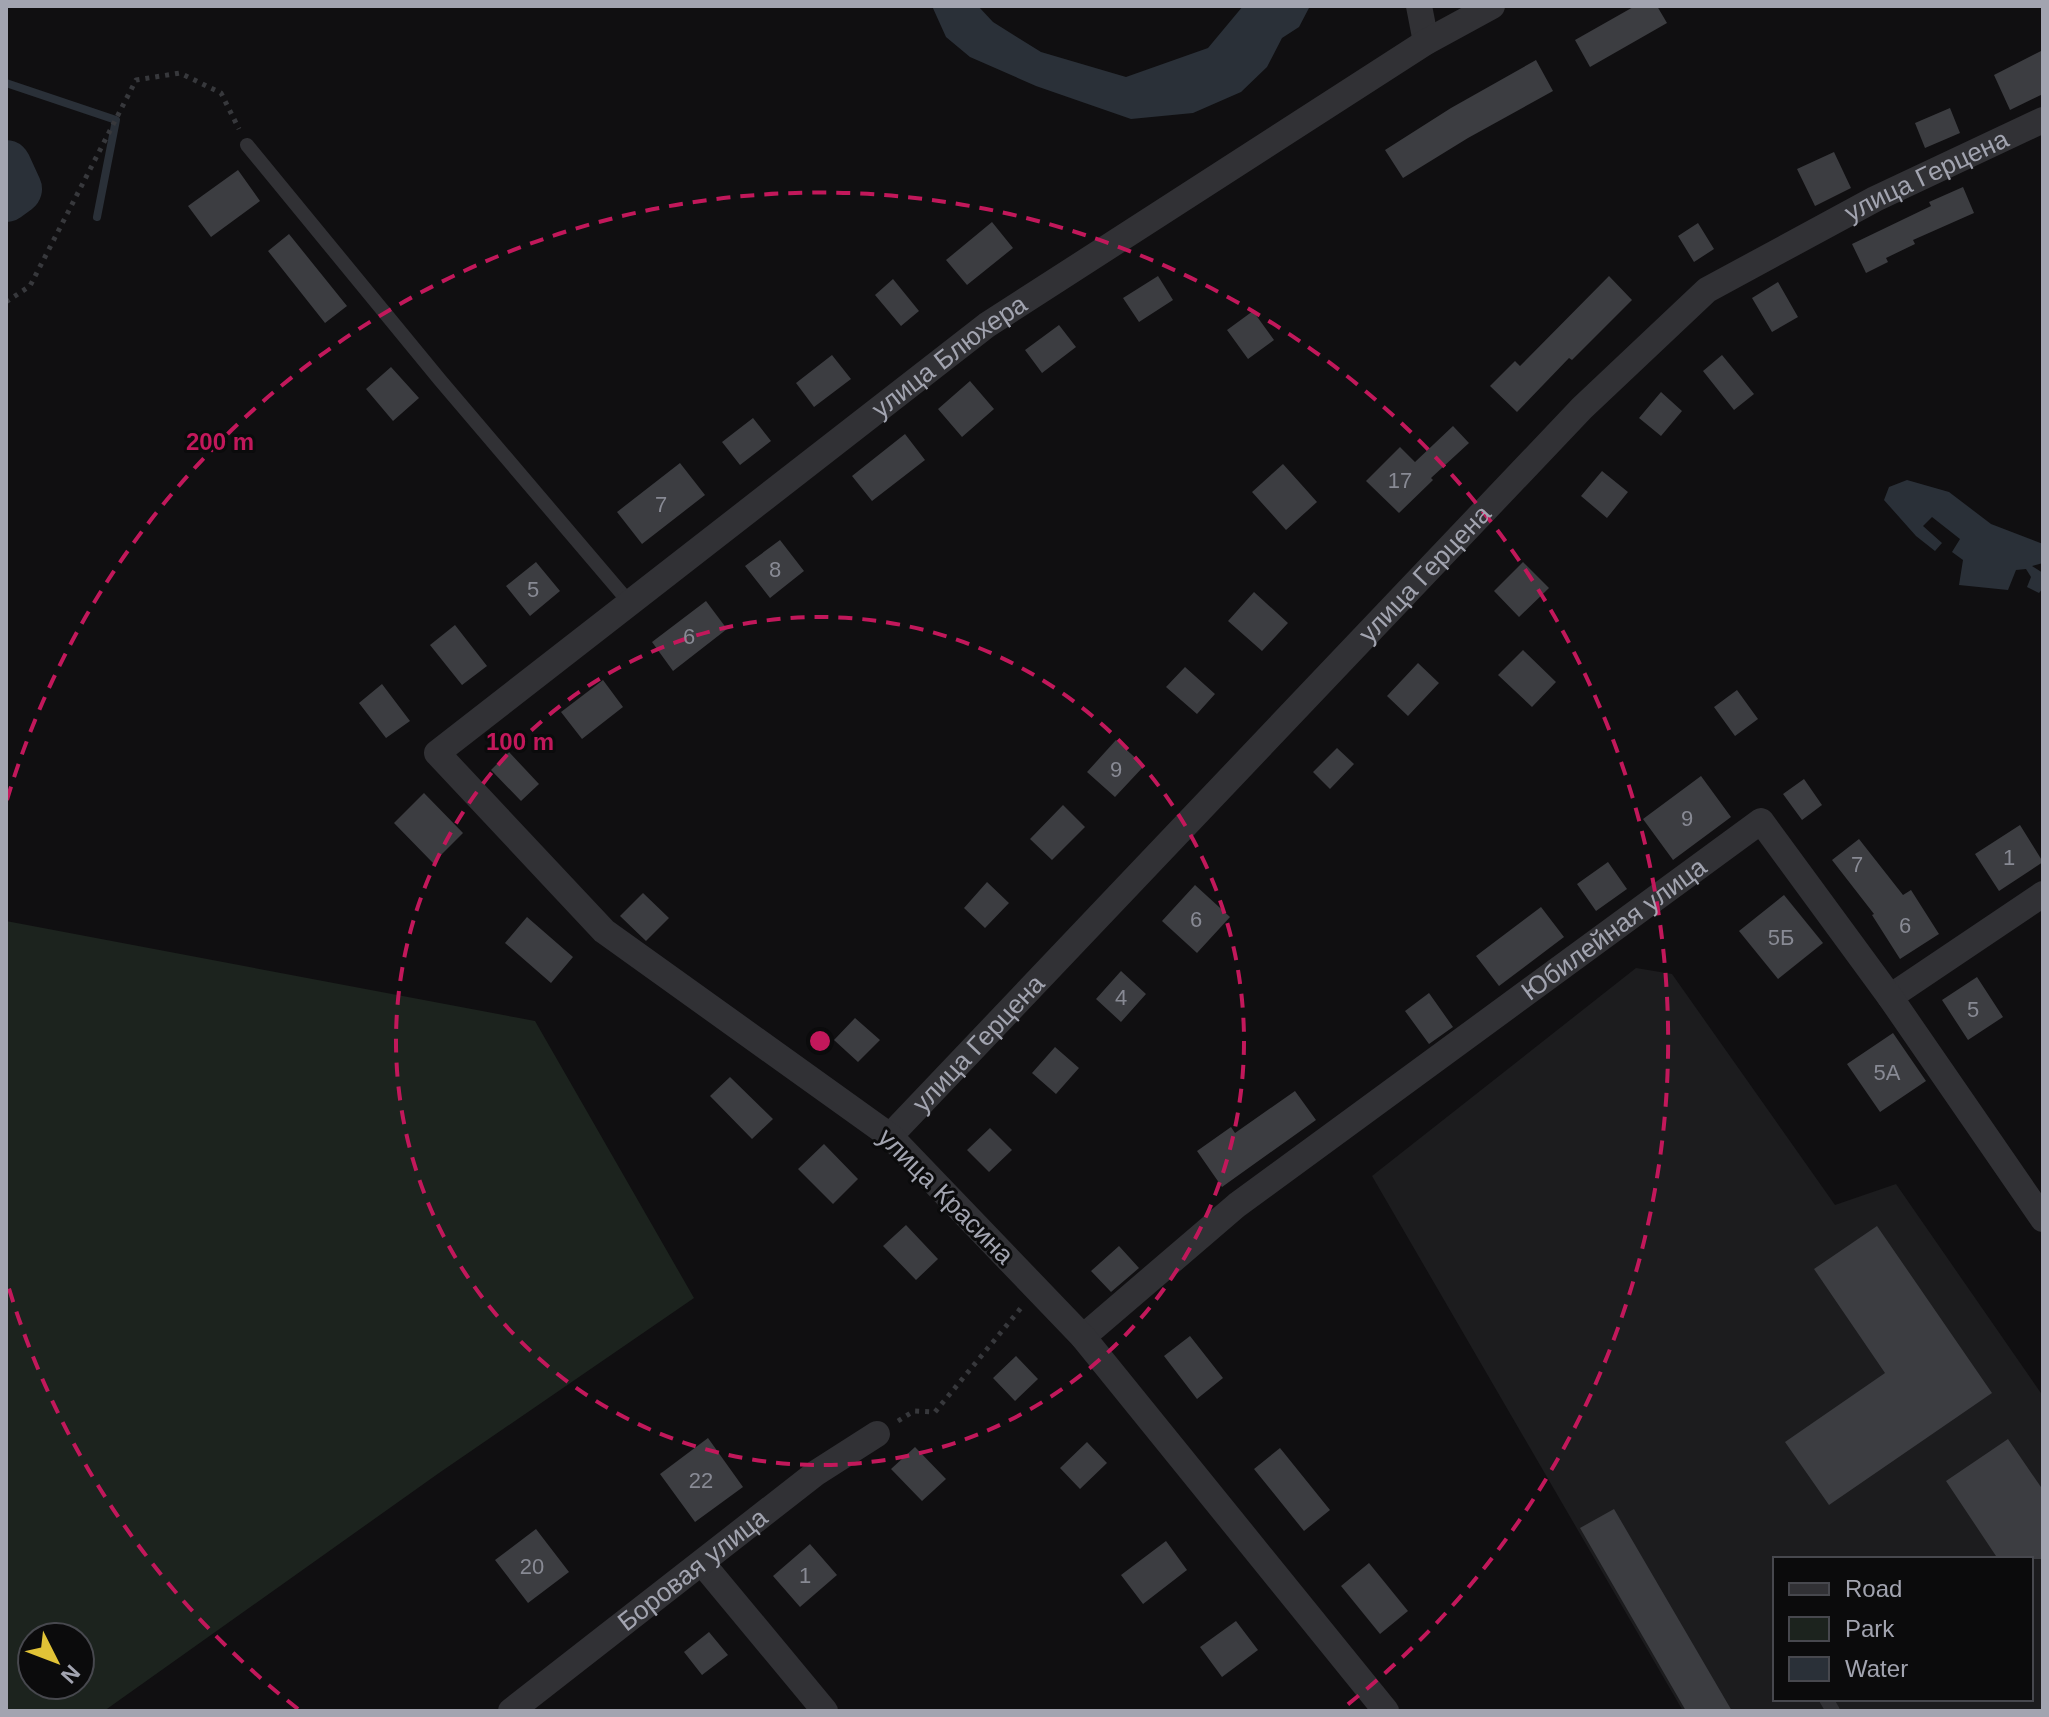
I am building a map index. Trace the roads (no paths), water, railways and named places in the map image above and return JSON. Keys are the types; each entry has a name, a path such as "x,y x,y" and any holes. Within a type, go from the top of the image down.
{"street":[{"path":"1419,6 1426,42"},
{"name":"улица Блюхера","path":"437,753 987,325 1426,42 1492,6"},
{"name":"улица Герцена","path":"890,1136 1582,408 1707,290 1875,199 2043,120"},
{"name":"улица Красина","path":"437,753 604,931 890,1136 1083,1337 1386,1711"},
{"name":"Юбилейная улица","path":"1083,1337 1237,1205 1761,821 1890,997 2042,1214"},
{"path":"1890,997 2043,894"},
{"name":"Боровая улица","path":"511,1711 816,1473 877,1434"},
{"path":"702,1563 825,1711"}],"lane":[{"path":"247,145 440,380 629,602"}],"water":[{"path":"932,6 978,6 993,22 1041,52 1126,77 1208,48 1243,6 1310,6 1299,27 1282,38 1267,67 1241,92 1193,113 1131,119 1036,86 970,57 946,37"},
{"path":"1907,480 1949,492 1991,524 2043,544 2043,563 2032,566 2043,573 2043,588 2039,593 2027,587 2031,577 2026,569 2016,570 2008,590 1959,585 1963,560 1952,552 1960,539 1932,517 1923,526 1942,543 1935,551 1916,536 1884,500 1889,487"}],"waterway":[{"path":"6,83 116,120 97,217"},
{"path":"6,165 17,189 6,197"}]}
